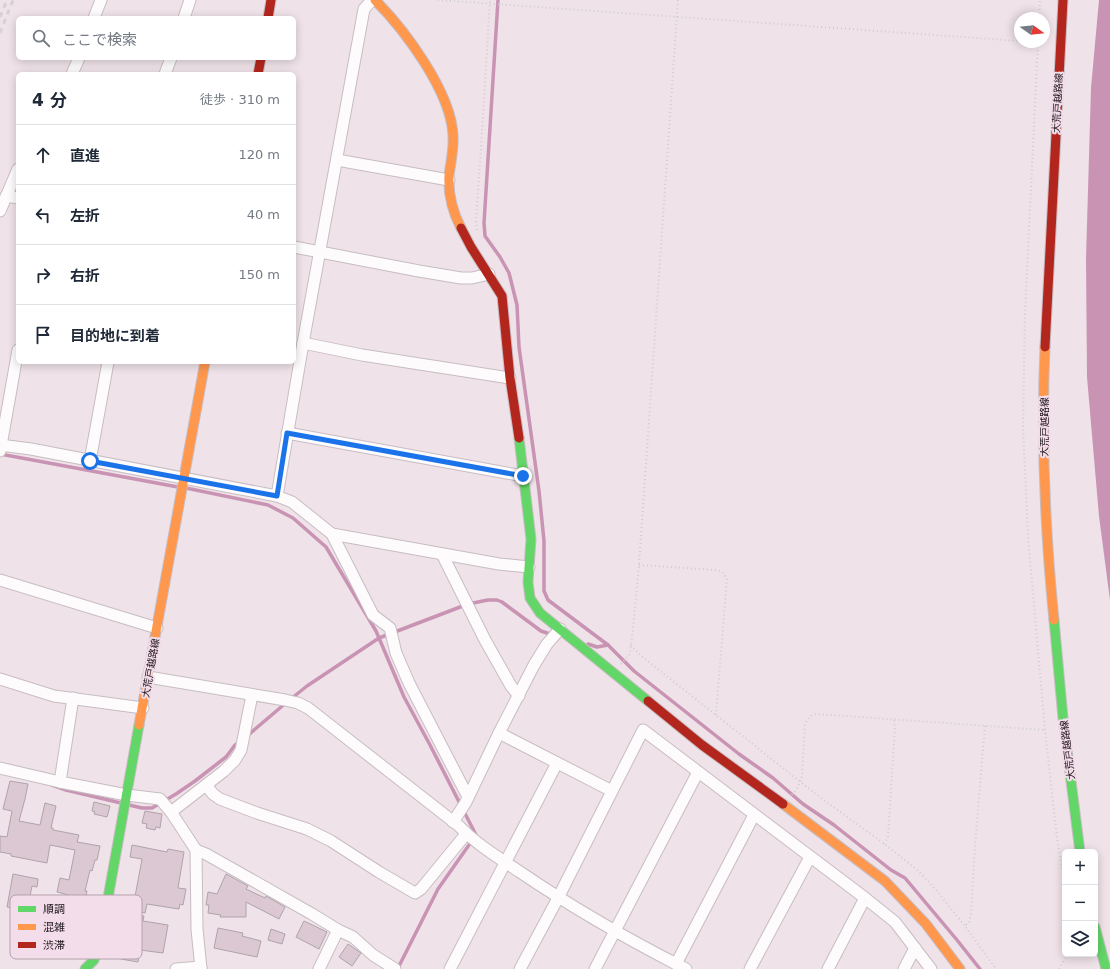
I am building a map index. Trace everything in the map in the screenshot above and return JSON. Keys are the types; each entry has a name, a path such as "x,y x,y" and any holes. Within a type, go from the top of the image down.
{"main road":[{"path":"268,16 271,0"},
{"path":"373,0 391,16 419,55 448,110 453,135 449,180 450,197 461,229 502,296 510,378 531,539 528,582 530,598 534,605 540,613 702,745 762,788 781,804 885,881 926,924 960,969"},
{"name":"大荒戸越路線","path":"1063,0 1046,309 1044,370 1044,471 1046,527 1063,718 1080,849"},
{"path":"258,72 260,60"},
{"name":"大荒戸越路線","path":"108,895 206,364"},
{"path":"1098,938 1106,969"},
{"name":"大荒戸越路線","path":"90,968 95,959"}],"street":[{"path":"95,16 101,0"},
{"path":"185,16 190,0"},
{"path":"277,496 303,343 364,9 373,0"},
{"path":"73,72 78,60"},
{"path":"166,72 170,60"},
{"path":"337,160 449,180"},
{"path":"0,211 16,174"},
{"path":"6,196 16,198"},
{"path":"296,247 461,278 472,278 489,274"},
{"path":"303,343 369,356 510,378"},
{"path":"16,361 0,447 31,449 277,496 292,502 332,534 374,615 390,628 396,653 409,683 468,797"},
{"path":"90,461 108,364"},
{"path":"287,433 523,476"},
{"path":"332,534 529,568"},
{"path":"442,554 485,640 510,686 518,696"},
{"path":"0,580 157,628"},
{"path":"454,822 518,696 547,644 560,629"},
{"path":"148,677 285,700 298,703 308,708 454,822 466,834 505,862 558,898 681,967 754,815"},
{"path":"0,679 54,696 143,708"},
{"path":"171,812 235,760 241,750 252,695"},
{"path":"60,782 73,698"},
{"path":"520,969 558,898 643,730 896,922 931,969"},
{"path":"499,733 612,792"},
{"path":"450,969 557,763"},
{"path":"0,768 60,782 160,800 171,812 196,850 197,929 201,968 176,969"},
{"path":"595,969 698,772"},
{"path":"206,785 213,794 220,799 257,814 307,829 331,841 415,893 421,888 466,834"},
{"path":"196,850 206,854 338,930 353,937 373,956 395,969"},
{"path":"750,969 810,857"},
{"path":"828,969 866,898"},
{"path":"319,969 338,930"},
{"path":"904,969 915,948"}],"path":[{"path":"438,0 490,1 676,17 1014,41"},
{"path":"613,673 630,654 639,565 678,0"},
{"path":"1039,12 1040,0"},
{"path":"478,235 476,220 490,1"},
{"path":"1038,48 1025,313 1023,427 1028,537 1045,730 1057,838 1062,867"},
{"path":"639,565 716,570 722,572 727,578 716,715"},
{"path":"631,645 640,655 800,782 917,870 931,884 965,926 996,969"},
{"path":"781,804 790,798 800,782 802,776 805,724 807,718 812,715 817,714 1045,730"},
{"path":"884,844 888,836 895,727 894,720"},
{"path":"965,926 969,922 971,914 985,726"},
{"path":"1059,969 1066,957"}],"shaded area":[{"path":"1099,0 1110,0 1110,600 1099,516 1087,377 1086,259 1091,88"}],"building":[{"path":"10,781 28,784 19,821 40,825 45,803 56,806 51,828 53,828 53,830 79,835 77,842 100,846 97,860 95,860 92,871 90,870 85,891 87,891 86,895 69,895 57,892 60,878 69,880 75,850 50,845 47,863 11,856 11,854 0,852 0,836 7,837 12,811 3,809"},
{"path":"94,802 110,806 107,817 94,814 95,812 92,811"},
{"path":"145,811 162,814 160,828 156,827 155,830 146,828 147,824 142,823"},
{"path":"132,845 167,852 168,849 184,852 178,888 186,889 183,905 180,904 179,909 147,904 145,913 142,912 142,895 135,895 142,859 130,857"},
{"path":"13,874 38,879 37,887 32,886 30,895 10,895 10,908 7,907"},
{"path":"226,874 248,886 246,889 265,898 266,896 285,907 279,919 246,902 246,917 220,917 221,915 208,913 209,905 206,905 208,892 217,894"},
{"path":"142,916 144,916 143,921 168,925 163,953 142,950"},
{"path":"304,921 327,932 319,949 296,937"},
{"path":"218,928 243,933 242,936 261,941 257,957 214,948"},
{"path":"271,929 285,934 282,944 268,940"},
{"path":"348,944 361,953 352,966 339,957"},
{"path":"121,959 138,959 138,962"}],"waterway":[{"path":"498,0 484,223 485,236 509,273 517,305 519,347 539,491 544,541 544,591 548,600 608,645 634,671 739,754 773,778 803,804 834,825 891,870 905,878 980,969"},
{"path":"0,454 178,487"},
{"path":"186,488 268,505 293,518 326,547 376,631 404,697 476,835 438,889 398,968"},
{"path":"292,698 307,686 379,638 468,604 488,600 497,600 502,602 541,631 553,635"},
{"path":"588,644 597,647 608,645"},
{"path":"247,736 287,702"},
{"path":"129,805 142,808 152,808 195,781 226,757 235,745 240,742"},
{"path":"52,785 66,790 121,803"}],"railway":[{"path":"0,17 7,0"},
{"path":"0,33 13,0"}],"traffic: fast":[{"path":"519,438 531,539 528,582 530,598 540,613 648,701"},
{"path":"1054,620 1063,718 1080,849"},
{"path":"109,895 139,725"},
{"path":"1098,938 1106,969"},
{"path":"85,969 94,959"}],"traffic: slow":[{"path":"375,0 400,28 412,45 435,81 444,100 450,118 453,135 453,150 449,175 450,196 455,215 461,228"},
{"path":"1045,347 1043,415 1045,484 1048,552 1054,620"},
{"path":"139,725 205,364"},
{"path":"783,804 885,881 926,924 960,969"}],"traffic: jam":[{"path":"268,16 271,0"},
{"path":"1045,347 1063,0"},
{"path":"258,72 261,60"},
{"path":"461,228 471,247 502,296 510,378 519,438"},
{"path":"648,701 702,745 783,804"}],"route":[{"path":"90,461 277,496 287,433 523,476"}]}
